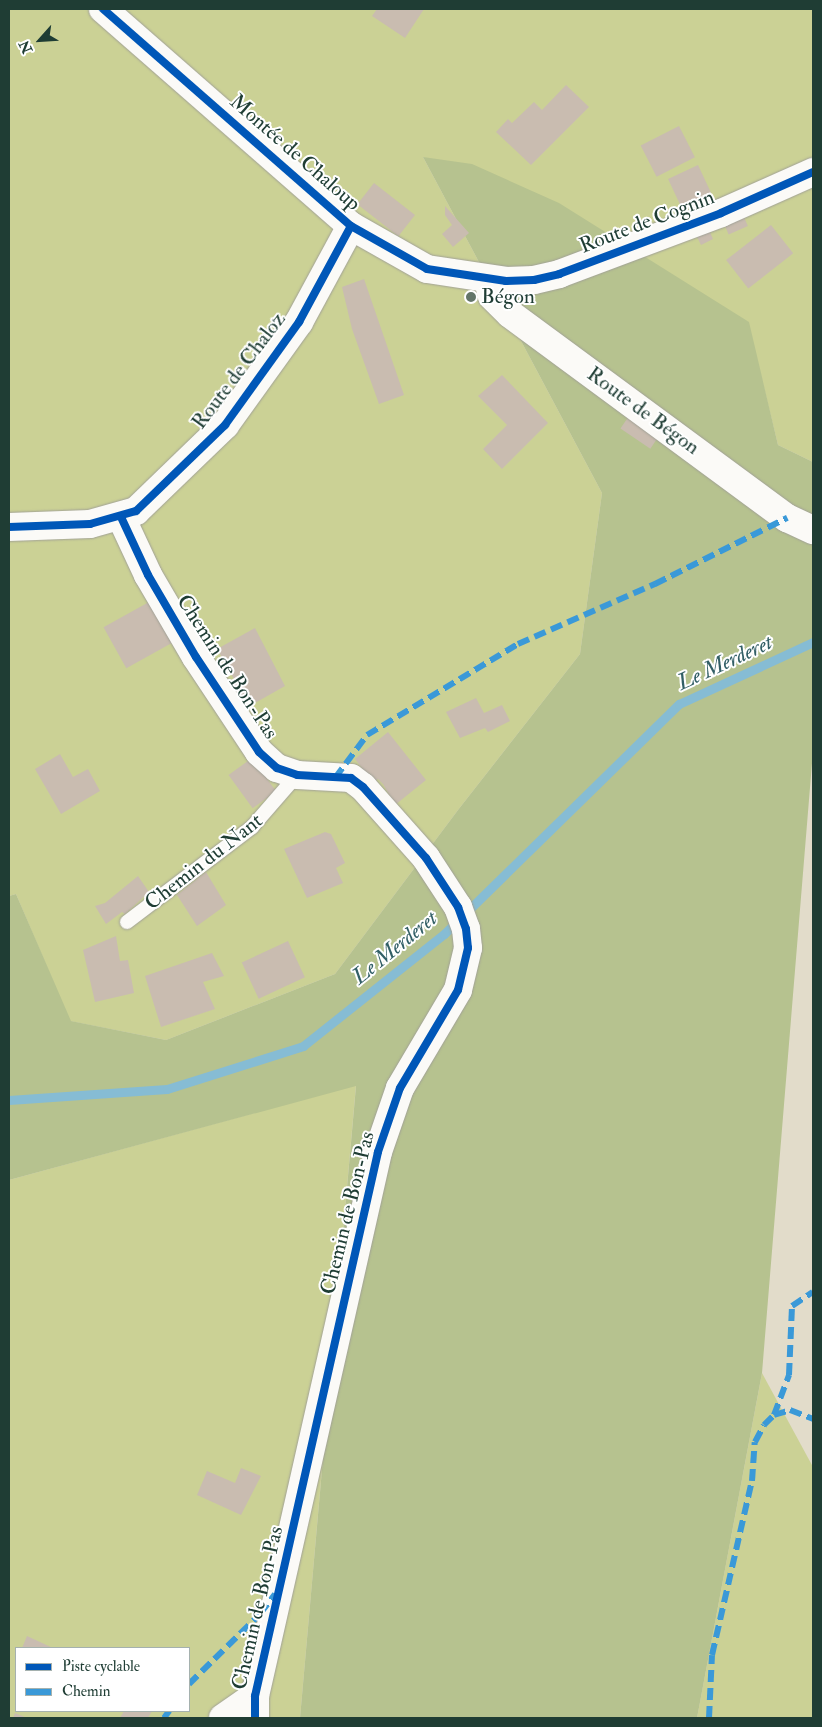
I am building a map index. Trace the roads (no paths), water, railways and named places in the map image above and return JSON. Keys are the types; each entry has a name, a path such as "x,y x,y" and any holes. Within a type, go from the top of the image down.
{"street":[{"name":"Montée de Chaloup","path":"103,9 351,226 427,269 488,280"},
{"name":"Route de Cognin","path":"488,280 534,280 559,274 721,213 813,172"},
{"name":"Route de Chaloz","path":"9,527 62,527 121,517 136,511 151,498 225,425 299,322 351,226"},
{"name":"Route de Bégon","path":"488,280 498,305 787,518 813,530"},
{"name":"Chemin de Bon-Pas","path":"121,517 148,574 239,726 259,752 277,768 297,775 350,778 363,787 426,858 462,918 468,948 458,990 400,1088 378,1152 255,1707"},
{"path":"223,1718 255,1707"}],"lane":[{"name":"Chemin du Nant","path":"127,922 252,827 297,775"}],"waterway":[{"name":"Le Merderet","path":"9,1100 167,1089 303,1046 444,934 679,704 813,642"}],"place":[{"name":"Bégon","path":"471,297"}]}
